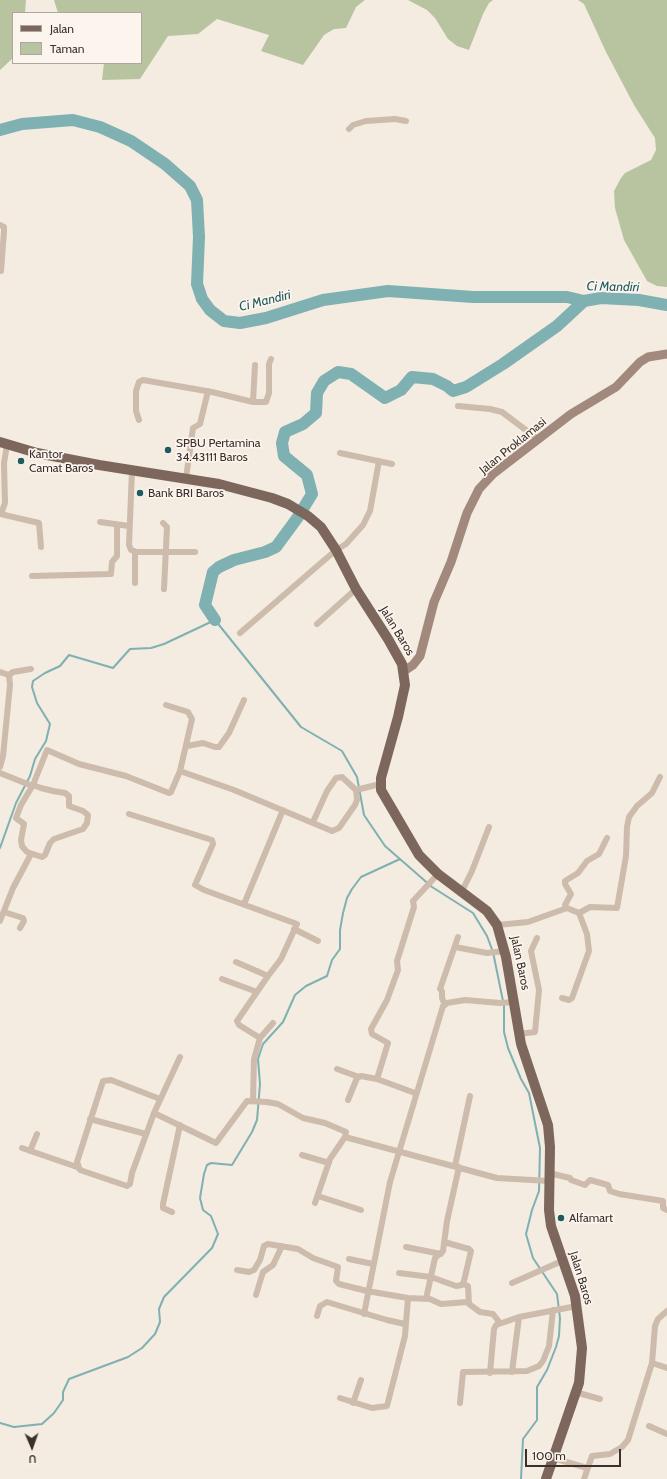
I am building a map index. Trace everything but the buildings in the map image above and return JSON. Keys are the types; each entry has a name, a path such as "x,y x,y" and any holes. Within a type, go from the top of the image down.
{"main road":[{"path":"4,444 36,453 186,478"},
{"name":"Jalan Baros","path":"186,478 252,492 288,504 321,526 336,550 356,589 388,639 404,671 405,685 402,700 380,784 383,794 435,877 462,891 487,911 497,925 497,952 519,1034 548,1125 547,1178 551,1226 577,1306 582,1348 581,1369 575,1392 546,1479"}],"street":[{"path":"349,129 353,125 366,121 395,119 406,121"},
{"path":"0,225 4,227 1,271"},
{"name":"Jalan Proklamasi","path":"404,671 413,665 420,656 434,602 451,562 467,514 479,489 493,474 572,414 616,387 640,362 652,356 667,354"},
{"path":"139,420 136,411 136,392 141,380 208,391 253,402 266,402 268,399 268,364 271,359"},
{"path":"253,402 255,365"},
{"path":"186,478 193,428 200,424 208,391"},
{"path":"458,406 490,408 502,412 539,440"},
{"path":"4,444 3,477 5,502 0,514 39,523 41,547"},
{"path":"340,453 392,464"},
{"path":"240,633 352,538 363,525 370,511 379,461"},
{"path":"132,470 129,547 135,552 195,552"},
{"path":"100,522 129,526"},
{"path":"163,523 167,525 164,589"},
{"path":"32,576 111,574 112,561 117,556 118,525"},
{"path":"134,583 135,552"},
{"path":"316,624 356,589"},
{"path":"9,675 13,672 32,670"},
{"path":"0,672 9,675"},
{"path":"0,767 3,756 10,685 9,675"},
{"path":"187,746 203,743 219,747 229,733 244,700"},
{"path":"0,773 28,784 68,794 68,805 86,813 88,819 83,829 53,840 42,857 31,854 22,846 21,840 24,824 16,818 28,784 47,750 79,764 126,776 169,793 171,792 180,771 192,724 191,716 188,712 166,705"},
{"path":"180,771 234,790 314,822 332,831 336,830 355,806 359,789"},
{"path":"579,913 590,906 618,907 626,856 627,827 629,817 637,806 652,793 660,777"},
{"path":"314,822 327,791 336,778 342,778 359,789 380,784"},
{"path":"244,904 283,810"},
{"path":"129,814 212,840 213,844 195,885 297,924 281,960 238,1018 237,1023 260,1038"},
{"path":"462,891 472,871 489,827"},
{"path":"567,908 565,905 570,894 565,884 565,880 578,873 587,860 599,854 607,838"},
{"path":"0,921 16,882 31,854"},
{"path":"377,1079 388,1043 372,1034 371,1029 387,1000 398,970 398,958 414,907 413,901 426,885 435,877"},
{"path":"497,925 528,922 567,908 579,913 586,934 589,951 572,998 569,1000 562,998"},
{"path":"4,912 23,918 24,921 20,928"},
{"path":"294,929 318,942"},
{"path":"445,1005 442,998 442,991 440,990 458,937"},
{"path":"519,1034 535,1032 539,990 531,952 537,938"},
{"path":"455,947 497,952"},
{"path":"236,962 268,976"},
{"path":"222,979 257,992"},
{"path":"364,1314 367,1291 390,1182 415,1093 441,1012 445,1005 465,1000 500,1003 511,1002"},
{"path":"255,1101 254,1059 260,1038 272,1022"},
{"path":"22,1148 127,1186 130,1184 154,1113 180,1056"},
{"path":"338,1069 359,1076 377,1079 415,1093"},
{"path":"348,1100 359,1076"},
{"path":"78,1167 77,1162 100,1086 103,1081 107,1079 160,1099"},
{"path":"426,1299 435,1258 441,1254 444,1242 470,1096"},
{"path":"154,1113 216,1143 245,1102 255,1101 278,1104 304,1118 343,1129 346,1132 345,1137 332,1154 315,1203"},
{"path":"90,1119 146,1134"},
{"path":"172,1212 163,1208 163,1204 180,1125"},
{"path":"30,1150 37,1134"},
{"path":"345,1137 497,1178 535,1180 547,1178 570,1178 571,1180 585,1185 590,1180 608,1185 610,1191 619,1194 663,1201 663,1208 667,1210"},
{"path":"302,1155 329,1163"},
{"path":"318,1196 361,1210"},
{"path":"444,1242 470,1250 463,1284"},
{"path":"237,1270 249,1272 254,1270 260,1260 265,1245 282,1246 302,1250 313,1258 338,1267 337,1283 367,1291 408,1298 426,1299 443,1304 467,1302 478,1311 493,1314 500,1323"},
{"path":"256,1295 263,1272 273,1265 282,1246"},
{"path":"406,1247 441,1254"},
{"path":"349,1259 373,1264"},
{"path":"512,1283 533,1272 562,1261"},
{"path":"399,1273 431,1277 456,1286 463,1284 468,1286 469,1298 467,1302"},
{"path":"340,1398 372,1408 387,1406 398,1367 408,1298"},
{"path":"317,1316 320,1306 327,1302 364,1314 405,1324"},
{"path":"490,1373 494,1329 500,1323 520,1317 577,1306"},
{"path":"460,1403 462,1373 465,1371 490,1373 533,1370 543,1361 549,1346 554,1310"},
{"path":"584,1479 592,1456 605,1455 614,1452 622,1447 628,1440 652,1363 655,1326 658,1319 667,1310"},
{"path":"512,1372 520,1317"},
{"path":"652,1363 667,1368"},
{"path":"353,1403 360,1380"},
{"path":"575,1392 600,1399"},
{"path":"648,1426 667,1434"},
{"path":"553,1458 587,1468"}],"green space":[{"path":"0,0 26,0 25,12 12,12 12,59 0,70"},
{"path":"54,0 365,0 356,7 346,28 334,29 324,35 303,65 261,51 269,35 217,19 198,34 168,36 140,79 102,80 104,64 142,64 142,12 58,12"},
{"path":"408,0 493,0 489,3 483,14 469,50 457,46 448,39 435,18 427,10"},
{"path":"578,0 667,0 667,287 657,286 647,281 624,240 615,208 614,191 621,178 625,173 651,160 656,150 655,138 634,105 606,52 584,4"}],"waterway":[{"name":"Ci Mandiri","path":"0,130 22,124 73,120 100,127 131,141 165,164 190,186 197,200 199,237 197,284 202,299 210,310 224,321 240,323 266,318 323,300 388,291 473,297 567,297 584,301 601,298 639,300 667,305"},
{"path":"215,620 205,605 213,572 219,567 234,560 265,552 276,547 298,517 312,494 307,475 284,456 282,443 285,432 303,424 316,413 317,393 324,381 338,372 351,374 385,398 401,390 412,377 433,379 447,386 453,391 466,387 503,364 557,326 584,301"},
{"path":"0,848 16,803 30,776 35,759 46,741 50,724 37,703 32,687 33,681 60,666 69,655 113,668 130,649 151,648 164,644 215,620 301,727 342,751 357,777 364,815 385,846 432,887 473,913 487,936 493,952 504,1006 504,1032 508,1048 521,1079 529,1093 540,1148 539,1191 532,1210 526,1234 533,1258 557,1294 560,1318 559,1336 556,1347 547,1370 537,1387 537,1420 523,1439 521,1479"},
{"path":"0,1423 14,1427 42,1424 54,1413 63,1400 63,1392 69,1379 128,1357 142,1348 155,1334 160,1322 159,1309 164,1297 212,1248 218,1234 211,1216 203,1210 200,1198 204,1174 207,1165 211,1163 232,1165 252,1132 257,1120 260,1084 258,1059 263,1044 283,1022 295,995 306,986 327,976 332,960 340,949 340,930 343,913 347,898 352,889 361,877 400,859"}],"place":[{"name":"SPBU Pertamina 34.43111 Baros","path":"168,450"},
{"name":"Kantor Camat Baros","path":"21,461"},
{"name":"Bank BRI Baros","path":"140,493"},
{"name":"Alfamart","path":"561,1218"}]}
